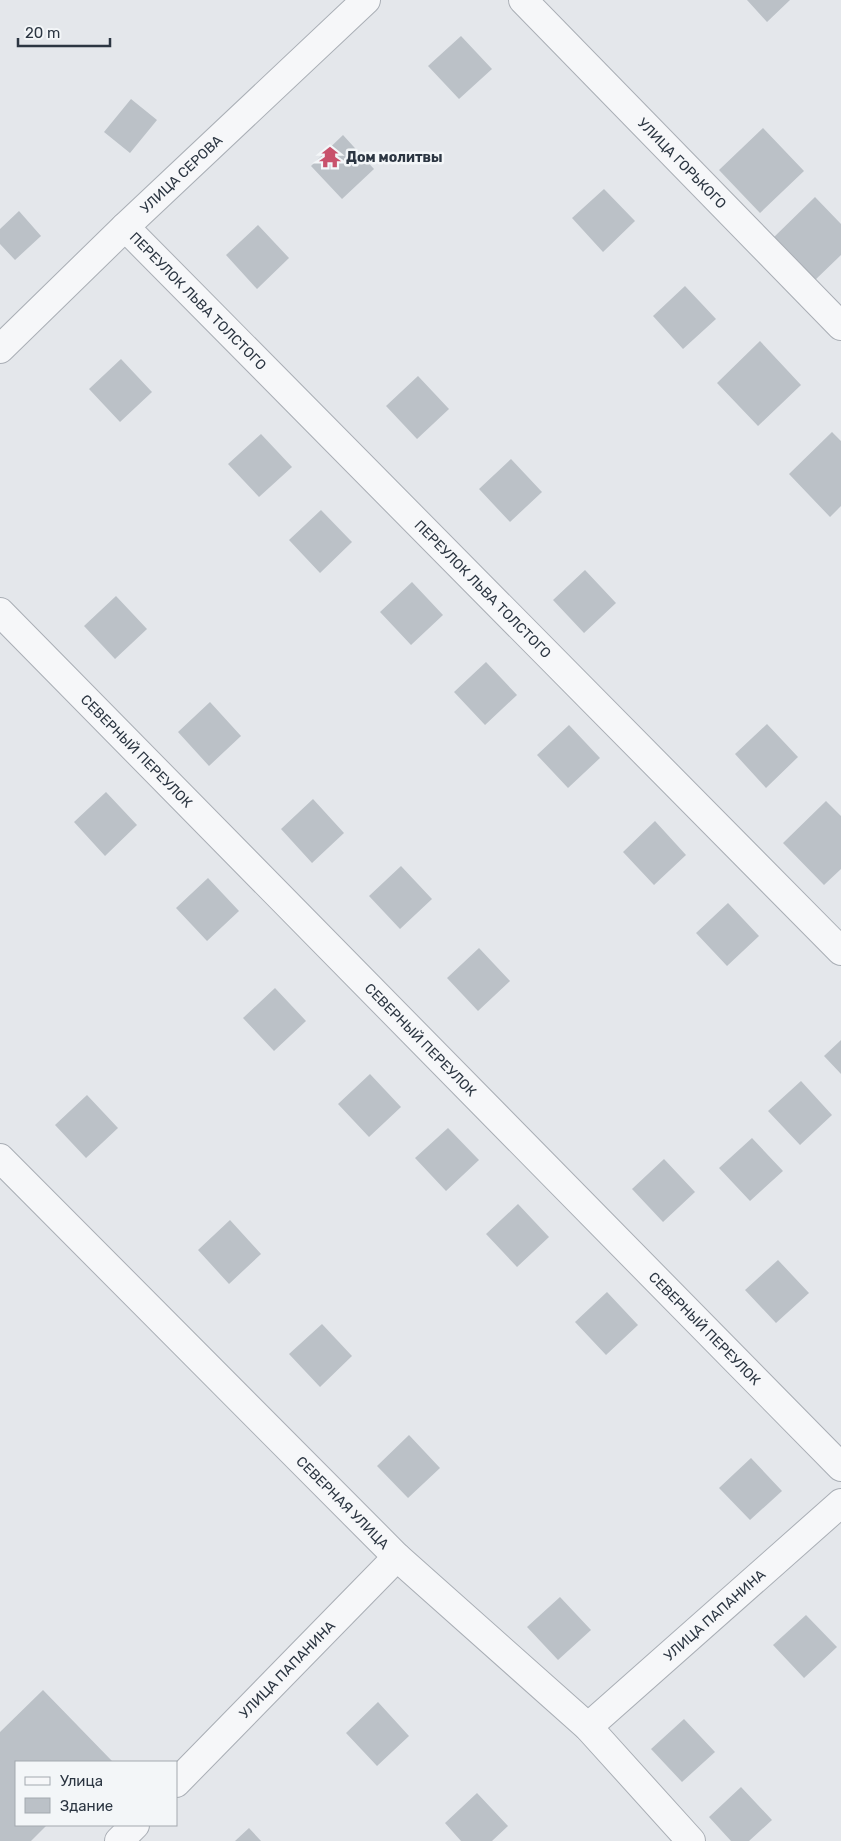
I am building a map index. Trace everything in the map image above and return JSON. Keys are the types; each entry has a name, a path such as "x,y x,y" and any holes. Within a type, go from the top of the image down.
{"street":[{"name":"УЛИЦА СЕРОВА","path":"4,337 125,227 366,0"},
{"name":"УЛИЦА ГОРЬКОГО","path":"523,0 841,326"},
{"name":"ПЕРЕУЛОК ЛЬВА ТОЛСТОГО","path":"125,227 841,951"},
{"name":"СЕВЕРНЫЙ ПЕРЕУЛОК","path":"0,612 841,1467"},
{"name":"СЕВЕРНАЯ УЛИЦА","path":"0,1158 397,1557 588,1727 691,1841"},
{"name":"УЛИЦА ПАПАНИНА","path":"588,1727 841,1502"},
{"name":"УЛИЦА ПАПАНИНА","path":"178,1780 397,1557"},
{"path":"119,1841 134,1826"}],"building":[{"path":"747,0 790,0 767,22"},
{"path":"461,36 492,69 459,99 428,66"},
{"path":"131,99 157,120 130,153 104,132"},
{"path":"763,128 804,171 760,213 719,170"},
{"path":"343,135 374,169 342,199 311,166"},
{"path":"604,189 635,221 603,252 572,218"},
{"path":"815,197 841,224 841,255 813,282 772,239"},
{"path":"19,211 41,236 15,260 0,244 0,229"},
{"path":"258,225 289,258 257,289 226,255"},
{"path":"685,286 716,319 683,349 653,316"},
{"path":"760,341 801,385 758,426 717,383"},
{"path":"121,359 152,392 120,422 89,389"},
{"path":"418,376 449,409 417,439 386,406"},
{"path":"832,432 841,441 841,506 830,517 789,474"},
{"path":"261,434 292,467 259,497 228,464"},
{"path":"511,459 542,492 510,522 479,489"},
{"path":"321,510 352,542 320,573 289,540"},
{"path":"585,570 616,603 584,633 553,600"},
{"path":"412,582 443,615 411,645 380,612"},
{"path":"116,596 147,629 115,659 84,626"},
{"path":"486,662 517,695 485,725 454,692"},
{"path":"210,702 241,736 209,766 178,732"},
{"path":"767,724 798,757 766,788 735,754"},
{"path":"569,725 600,758 568,788 537,755"},
{"path":"106,792 137,825 105,856 74,822"},
{"path":"313,799 344,833 312,863 281,829"},
{"path":"826,801 841,816 841,869 824,885 783,843"},
{"path":"655,821 686,855 654,885 623,852"},
{"path":"401,866 432,899 400,929 369,896"},
{"path":"208,878 239,911 207,941 176,908"},
{"path":"728,903 759,936 727,966 696,933"},
{"path":"479,948 510,981 478,1011 447,978"},
{"path":"275,988 306,1021 274,1051 243,1018"},
{"path":"841,1040 841,1074 824,1056"},
{"path":"370,1074 401,1107 369,1137 338,1104"},
{"path":"801,1081 832,1115 800,1145 768,1111"},
{"path":"87,1095 118,1128 86,1158 55,1125"},
{"path":"448,1128 479,1160 446,1191 415,1158"},
{"path":"752,1138 783,1171 750,1201 719,1168"},
{"path":"664,1159 695,1192 663,1222 632,1189"},
{"path":"518,1204 549,1237 517,1267 486,1234"},
{"path":"230,1220 261,1254 229,1284 198,1250"},
{"path":"778,1260 809,1293 776,1323 745,1290"},
{"path":"607,1292 638,1325 606,1355 575,1322"},
{"path":"322,1324 352,1356 320,1387 289,1354"},
{"path":"409,1435 440,1468 408,1498 377,1466"},
{"path":"751,1458 782,1491 750,1520 719,1488"},
{"path":"560,1597 591,1630 558,1660 527,1627"},
{"path":"806,1615 837,1647 804,1678 773,1645"},
{"path":"43,1690 112,1761 15,1761 15,1826 46,1826 31,1841 0,1841 0,1732"},
{"path":"378,1702 409,1736 377,1766 346,1733"},
{"path":"684,1719 715,1752 682,1782 651,1749"},
{"path":"741,1787 772,1820 749,1841 731,1841 709,1817"},
{"path":"477,1793 508,1826 492,1841 461,1841 445,1823"},
{"path":"249,1828 261,1841 235,1841"}],"place":[{"name":"Дом молитвы","path":"330,157"}]}
